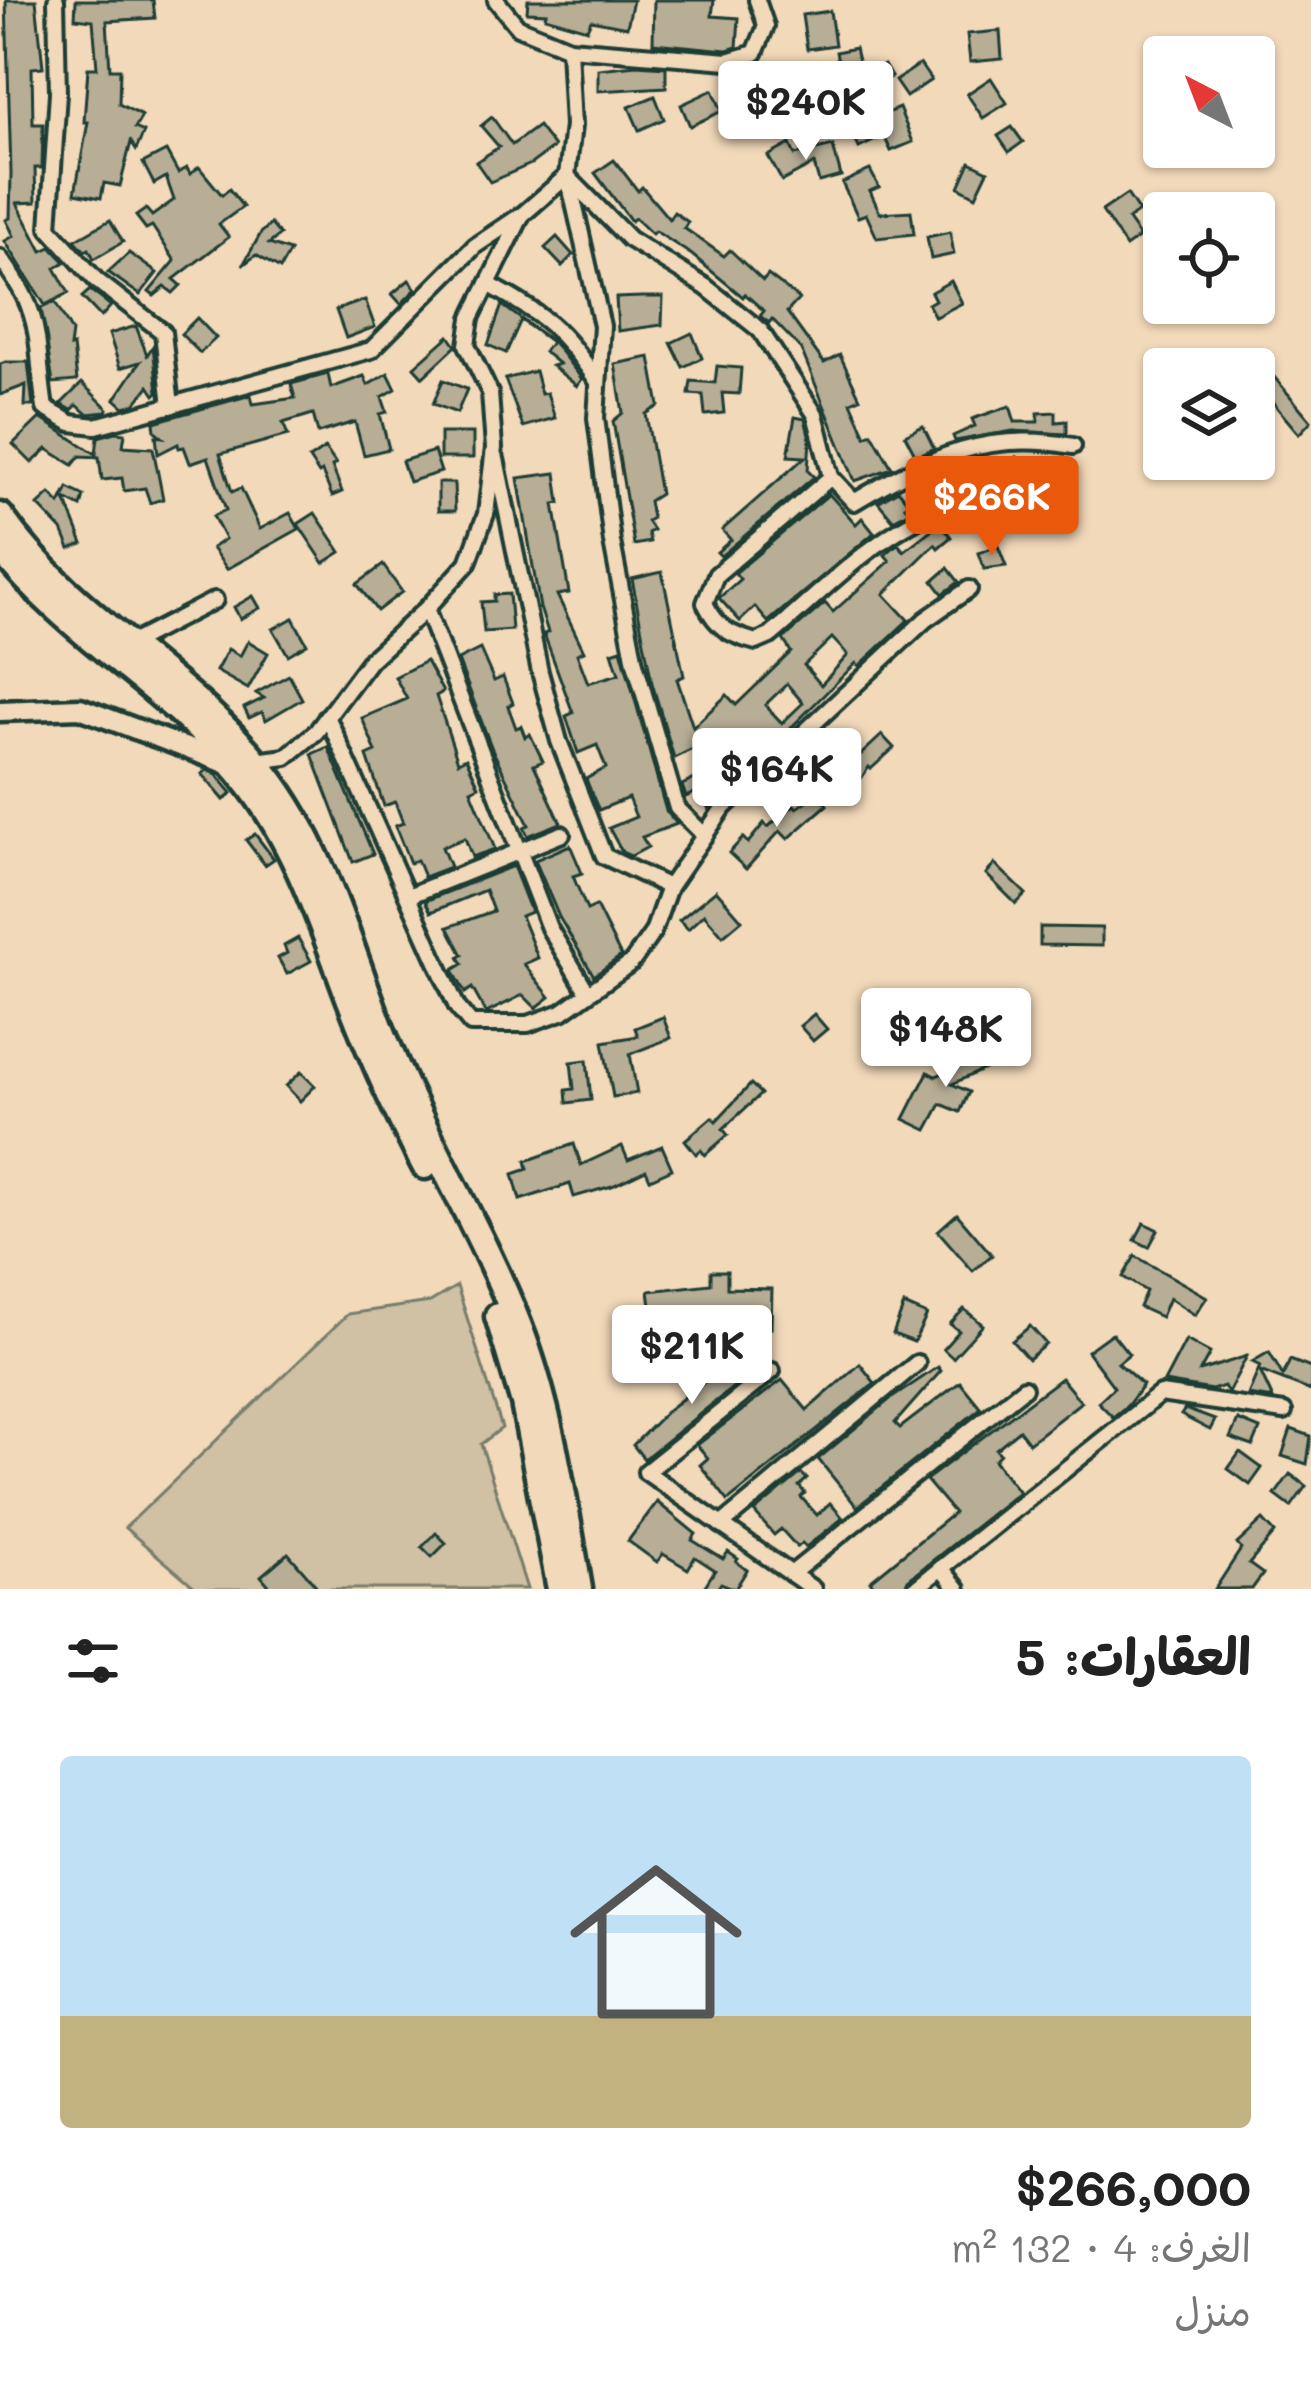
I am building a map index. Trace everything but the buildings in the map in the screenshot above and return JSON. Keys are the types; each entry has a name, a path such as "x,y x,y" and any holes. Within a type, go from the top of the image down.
{"highway":[{"path":"0,516 51,578 185,688 245,764 302,874 390,1098 493,1302 528,1419 560,1589"},
{"path":"0,548 37,592 245,764 295,813 320,862 402,1080 518,1324 544,1408 579,1589"}],"street":[{"path":"56,0 58,93 50,228 96,280 163,332 171,406"},
{"path":"496,0 518,27 569,48 728,61 755,52 766,26 757,0"},
{"path":"569,48 573,126 567,176 602,326 596,418 609,522 635,664 677,808 704,834"},
{"path":"0,258 24,290 37,322 45,408 70,423 96,426 371,350 475,246 567,176"},
{"path":"567,176 628,239 706,287 760,330 815,414 831,477 854,502 914,466 965,449 1029,440 1073,446"},
{"path":"522,214 471,318 467,345 490,393 494,448 553,718 604,856 669,887"},
{"path":"488,284 534,309 570,340 598,383"},
{"path":"0,711 80,708 245,764 286,757 316,732 370,660 468,563 486,514 494,448"},
{"path":"831,477 716,575 705,603 713,620 730,634 756,642 770,636 917,519 987,498"},
{"path":"327,716 457,1007 471,1024 528,1024 562,1012 632,962 652,932 669,887 724,807 925,620 969,589"},
{"path":"130,644 215,600"},
{"path":"426,609 549,928 588,993"},
{"path":"408,896 562,834"},
{"path":"722,1525 917,1363"},
{"path":"772,1371 646,1472 813,1589"},
{"path":"791,1574 1024,1388"},
{"path":"915,1589 1160,1394 1284,1412"},
{"path":"941,1568 958,1589"}],"shaded area":[{"path":"457,1286 502,1428 481,1444 527,1589 197,1589 125,1528 348,1314 430,1302"}]}
